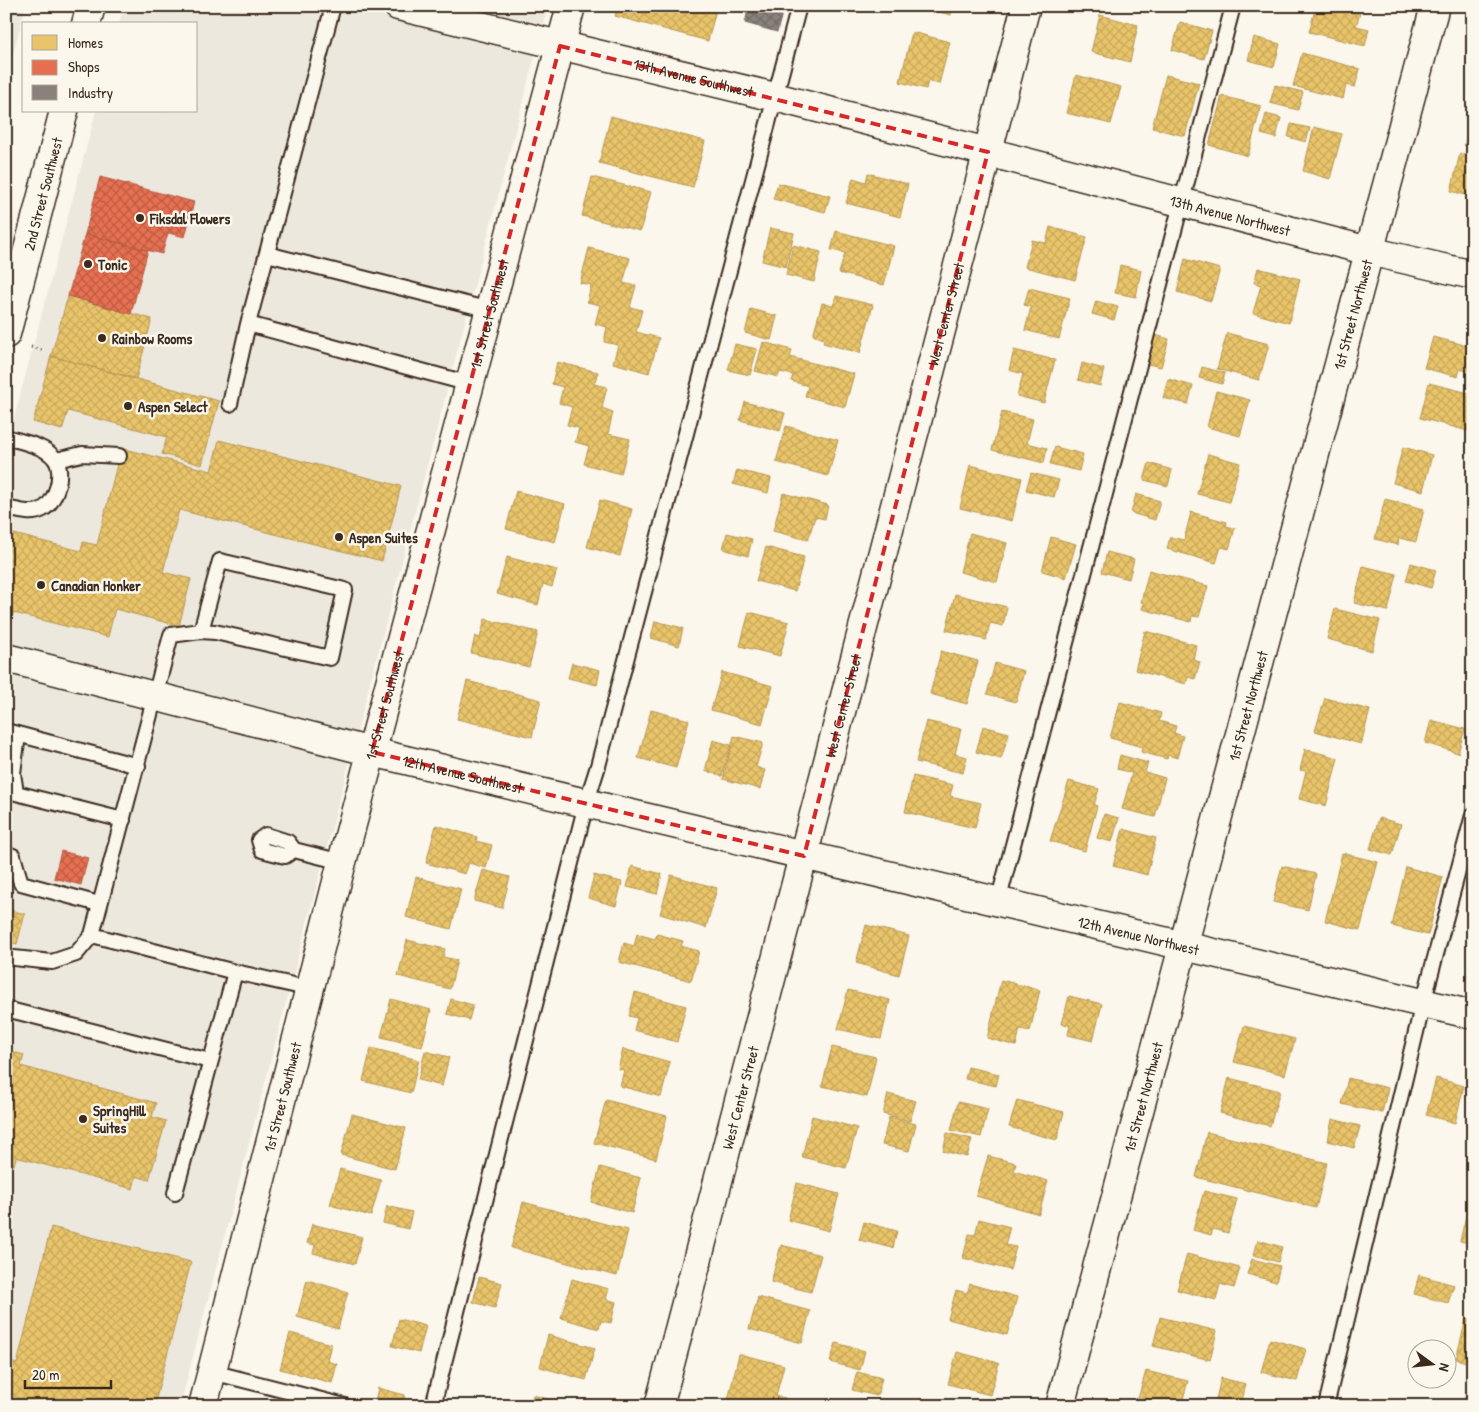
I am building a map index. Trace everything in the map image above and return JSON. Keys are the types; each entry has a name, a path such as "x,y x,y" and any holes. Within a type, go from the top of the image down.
{"street":[{"path":"87,22 91,6"},
{"name":"13th Avenue Southwest","path":"398,6 775,97 988,152"},
{"name":"1st Street Southwest","path":"203,1406 342,862 571,6"},
{"name":"West Center Street","path":"659,1406 1026,6"},
{"name":"1st Street Northwest","path":"1060,1406 1435,6"},
{"name":"2nd Street Southwest","path":"6,334 64,112"},
{"name":"13th Avenue Northwest","path":"988,152 1369,251 1473,276"},
{"name":"12th Avenue Southwest","path":"6,658 372,752 804,856"},
{"name":"12th Avenue Northwest","path":"804,856 1473,1015"}],"lane":[{"path":"230,404 248,324 333,6"},
{"path":"433,1406 586,804 603,747 799,6"},
{"path":"998,902 1232,6"},
{"path":"267,254 490,310"},
{"path":"248,324 470,384"},
{"path":"6,437 45,450 56,460 59,476 51,502 41,510 25,512 6,508"},
{"path":"56,460 82,454 119,456"},
{"path":"14,958 52,962 76,954 92,935 172,636 201,631 215,632 330,658 345,590 220,561 201,631"},
{"path":"123,820 16,793 13,773 12,733 138,766"},
{"path":"1326,1406 1423,1003 1473,815"},
{"path":"253,839 262,850 285,856 294,850 342,862"},
{"path":"6,854 13,856 20,883 100,904"},
{"path":"92,935 235,972 311,989"},
{"path":"174,1193 235,972"},
{"path":"6,1009 210,1061"},
{"path":"212,1372 345,1406"}],"highlighted area":[{"path":"560,46 988,152 804,856 372,752"}],"shaded area":[{"path":"6,6 26,6 6,81"},
{"path":"124,6 548,6 180,1406 6,1406 6,448 96,112 198,112 198,22 120,22"}],"building: Homes":[{"path":"618,6 717,6 708,41 615,16"},
{"path":"915,6 953,6 951,15"},
{"path":"1316,6 1334,6 1360,13 1356,26 1369,29 1365,46 1309,32"},
{"path":"1100,15 1138,25 1130,62 1091,52"},
{"path":"1180,22 1212,31 1204,59 1172,50"},
{"path":"912,32 950,42 939,84 928,81 926,89 900,82"},
{"path":"1254,37 1280,44 1274,67 1248,60"},
{"path":"1302,53 1360,69 1355,87 1346,85 1343,99 1293,86"},
{"path":"1076,75 1121,87 1111,124 1066,113"},
{"path":"1166,75 1199,83 1185,136 1152,128"},
{"path":"1275,85 1303,92 1298,110 1270,103"},
{"path":"1222,96 1261,106 1248,156 1209,145"},
{"path":"1266,114 1281,118 1276,138 1261,134"},
{"path":"611,116 705,141 693,187 599,163"},
{"path":"1470,122 1473,122 1473,148 1464,145"},
{"path":"1291,124 1310,128 1306,142 1288,137"},
{"path":"1314,127 1342,134 1330,179 1303,171"},
{"path":"1460,153 1473,156 1473,197 1451,191"},
{"path":"868,173 908,184 900,217 846,203 853,178 866,182"},
{"path":"592,177 651,192 640,231 582,216"},
{"path":"778,183 830,196 825,212 773,199"},
{"path":"1050,227 1087,237 1075,280 1025,267 1032,240 1046,243"},
{"path":"770,228 794,233 786,267 762,261"},
{"path":"836,231 894,246 884,285 839,273 845,253 831,250"},
{"path":"793,245 821,252 814,282 786,275"},
{"path":"589,248 630,258 623,283 636,286 630,307 642,310 636,332 659,338 649,373 613,363 618,345 604,342 607,327 595,324 600,305 587,302 591,285 580,283"},
{"path":"1185,259 1220,269 1211,301 1177,292"},
{"path":"1120,265 1141,270 1136,297 1115,293"},
{"path":"1258,268 1300,279 1289,323 1253,313 1261,285 1254,283"},
{"path":"1029,288 1070,298 1059,339 1025,330 1031,307 1024,305"},
{"name":"Rainbow Rooms","path":"68,296 152,319 136,379 51,356"},
{"path":"836,296 873,305 860,353 823,343 824,339 813,335 822,303 833,306"},
{"path":"1096,301 1118,307 1114,320 1092,314"},
{"path":"751,309 777,316 771,340 745,333"},
{"path":"1227,333 1269,344 1259,380 1217,369"},
{"path":"1155,335 1169,339 1161,367 1148,364"},
{"path":"1433,337 1473,347 1468,371 1460,369 1458,377 1424,368"},
{"path":"763,342 792,350 790,357 854,374 845,407 805,396 808,386 791,381 793,375 780,372 778,377 755,371"},
{"path":"735,344 757,349 750,375 728,370"},
{"path":"1014,350 1055,360 1044,403 1017,396 1023,374 1009,370"},
{"name":"Aspen Select","path":"51,356 219,401 202,465 162,454 167,437 68,411 62,430 33,422"},
{"path":"557,362 598,372 594,384 607,387 602,408 613,412 608,434 630,439 621,474 584,464 589,446 575,442 579,428 567,425 572,407 559,403 563,387 552,384"},
{"path":"1082,363 1104,369 1100,386 1078,380"},
{"path":"1202,367 1225,373 1222,384 1199,378"},
{"path":"1168,379 1193,386 1188,404 1163,398"},
{"path":"1429,383 1473,394 1473,413 1468,431 1420,418"},
{"path":"1216,391 1250,400 1240,436 1207,427"},
{"path":"745,402 785,413 780,431 740,420"},
{"path":"1002,412 1033,419 1027,443 1047,448 1044,463 992,450"},
{"path":"786,426 838,440 828,476 776,462"},
{"name":"Aspen Suites","path":"219,440 401,486 382,561 179,510 163,572 191,579 179,626 115,609 108,637 6,611 6,550 10,533 81,551 83,542 97,545 121,448 211,471"},
{"path":"1055,447 1083,454 1079,471 1050,464"},
{"path":"1403,447 1432,455 1423,491 1393,483"},
{"path":"1208,454 1240,463 1229,502 1197,494"},
{"path":"1149,463 1172,470 1168,486 1144,480"},
{"path":"970,465 1022,478 1012,521 960,508"},
{"path":"737,470 771,478 768,493 733,484"},
{"path":"1031,473 1059,480 1054,497 1026,490"},
{"path":"516,491 565,504 555,542 506,529"},
{"path":"783,493 828,505 825,519 815,517 808,540 773,531"},
{"path":"1136,494 1160,501 1155,520 1131,513"},
{"path":"1385,499 1424,509 1416,542 1399,538 1398,545 1375,539"},
{"path":"600,500 632,509 620,556 587,547"},
{"path":"1191,512 1227,522 1226,526 1235,528 1229,549 1221,547 1216,563 1167,549 1170,537 1184,540"},
{"path":"727,533 752,539 748,556 723,549"},
{"path":"970,533 1007,543 997,582 960,572"},
{"path":"1051,537 1076,544 1066,578 1042,571"},
{"path":"766,547 804,557 795,591 756,581"},
{"path":"1107,552 1134,559 1129,579 1102,572"},
{"path":"507,557 557,570 552,587 543,584 538,605 497,594"},
{"path":"1411,563 1436,570 1431,588 1406,581"},
{"path":"1363,566 1397,574 1388,611 1354,603"},
{"path":"1149,570 1208,586 1199,617 1192,616 1191,622 1142,609 1144,603 1141,602"},
{"path":"955,594 1007,607 1003,626 990,623 986,640 946,630"},
{"path":"1335,609 1380,620 1372,651 1327,639"},
{"path":"749,612 789,622 780,656 740,646"},
{"path":"485,619 538,632 529,667 471,653 475,636 480,638"},
{"path":"655,621 683,628 679,646 651,638"},
{"path":"1145,631 1196,645 1193,660 1200,662 1195,679 1188,677 1186,684 1135,670"},
{"path":"941,651 978,661 967,704 930,694"},
{"path":"572,663 600,670 597,685 568,678"},
{"path":"995,663 1024,671 1016,702 987,694"},
{"path":"722,672 773,686 762,724 711,710"},
{"path":"467,681 541,700 532,737 457,719"},
{"path":"1325,698 1370,710 1361,744 1315,731"},
{"path":"1120,702 1161,713 1159,721 1176,726 1174,733 1183,736 1177,758 1168,755 1167,759 1141,752 1142,747 1110,738"},
{"path":"651,710 689,720 676,768 638,758"},
{"path":"1431,720 1465,729 1458,753 1425,743"},
{"path":"926,721 961,729 955,754 967,757 963,773 916,762"},
{"path":"983,726 1009,733 1001,759 976,752"},
{"path":"734,736 763,743 756,767 765,770 760,789 723,779"},
{"path":"713,740 731,745 722,776 705,771"},
{"path":"1305,749 1338,758 1326,806 1299,799 1306,771 1300,770"},
{"path":"1120,755 1148,763 1145,772 1165,778 1155,817 1122,809 1132,773 1117,769"},
{"path":"913,776 953,785 950,796 981,803 975,828 905,812"},
{"path":"1069,781 1099,789 1094,805 1097,806 1085,851 1050,841"},
{"path":"1104,814 1119,818 1112,842 1097,838"},
{"path":"1379,818 1401,824 1392,855 1370,849"},
{"path":"436,825 477,837 476,841 492,845 486,868 469,863 465,874 426,863"},
{"path":"1123,829 1156,838 1147,875 1113,866"},
{"path":"1342,853 1378,862 1360,930 1325,921"},
{"path":"632,866 662,874 657,894 627,887"},
{"path":"1282,866 1316,874 1308,910 1273,902"},
{"path":"1406,867 1443,877 1428,935 1392,926"},
{"path":"483,870 510,877 502,908 474,901"},
{"path":"594,875 622,882 616,906 588,898"},
{"path":"671,875 717,888 706,928 660,914"},
{"path":"416,877 461,889 451,929 406,917"},
{"path":"6,909 25,914 17,944 6,941"},
{"path":"1473,913 1473,936 1467,935"},
{"path":"866,925 909,936 899,975 856,963"},
{"path":"637,934 655,939 657,934 683,941 681,946 699,951 691,981 619,962 624,943 634,946"},
{"path":"407,940 445,949 443,957 457,960 450,989 398,976"},
{"path":"1001,980 1040,990 1030,1031 1020,1029 1016,1046 987,1038"},
{"path":"848,990 890,1000 881,1039 838,1029"},
{"path":"635,992 686,1006 677,1042 634,1030 637,1018 629,1016"},
{"path":"1069,996 1102,1004 1093,1041 1068,1035 1070,1025 1062,1024"},
{"path":"391,999 431,1010 422,1047 381,1037"},
{"path":"451,999 473,1005 469,1020 447,1014"},
{"path":"1244,1026 1295,1039 1285,1075 1234,1062"},
{"path":"832,1047 876,1057 867,1097 822,1086"},
{"path":"371,1048 419,1060 411,1093 363,1081"},
{"path":"623,1049 670,1062 661,1097 620,1086 624,1070 618,1069"},
{"name":"SpringHill Suites","path":"6,1050 24,1055 21,1066 156,1103 152,1117 166,1121 149,1180 136,1176 133,1189 16,1157 14,1165 6,1163"},
{"path":"425,1051 449,1057 442,1086 418,1080"},
{"path":"968,1067 999,1074 996,1086 965,1079"},
{"path":"1229,1078 1280,1091 1270,1126 1220,1113"},
{"path":"1348,1078 1388,1088 1382,1113 1342,1104"},
{"path":"1436,1078 1464,1086 1455,1123 1426,1115"},
{"path":"888,1094 916,1101 910,1121 883,1114"},
{"path":"606,1100 667,1116 656,1159 594,1143"},
{"path":"1017,1100 1064,1112 1057,1140 1009,1127"},
{"path":"958,1102 988,1109 981,1137 951,1130"},
{"path":"352,1114 406,1128 395,1169 341,1155"},
{"path":"812,1116 857,1128 846,1168 802,1157"},
{"path":"889,1117 916,1124 909,1151 882,1145"},
{"path":"1332,1119 1360,1126 1354,1148 1328,1141"},
{"path":"1207,1132 1327,1163 1316,1208 1196,1177"},
{"path":"947,1133 972,1139 967,1157 943,1151"},
{"path":"988,1156 1016,1163 1014,1171 1048,1181 1039,1214 976,1196"},
{"path":"600,1167 641,1178 632,1213 591,1202"},
{"path":"340,1169 381,1180 371,1216 330,1205"},
{"path":"797,1183 839,1194 829,1231 788,1220"},
{"path":"1204,1191 1237,1199 1228,1233 1213,1229 1211,1235 1193,1230"},
{"path":"523,1202 628,1230 617,1276 511,1248"},
{"path":"387,1206 412,1212 408,1229 383,1223"},
{"path":"1466,1215 1473,1217 1473,1244 1460,1241"},
{"path":"979,1219 1010,1227 1005,1245 1016,1247 1010,1270 963,1258 969,1234 975,1235"},
{"path":"864,1222 897,1231 893,1248 859,1240"},
{"path":"312,1224 362,1237 355,1264 313,1253 315,1245 307,1243"},
{"path":"51,1227 191,1262 154,1406 6,1406 6,1361 17,1364"},
{"path":"1258,1240 1282,1247 1278,1262 1254,1255"},
{"path":"781,1245 821,1255 811,1292 771,1282"},
{"path":"1187,1254 1240,1268 1234,1288 1220,1284 1216,1300 1177,1290"},
{"path":"1252,1259 1280,1266 1276,1282 1247,1274"},
{"path":"1419,1275 1454,1285 1448,1303 1414,1294"},
{"path":"479,1277 502,1283 495,1308 473,1302"},
{"path":"572,1279 609,1289 606,1299 616,1302 611,1323 601,1321 599,1329 561,1318"},
{"path":"307,1280 348,1292 338,1329 297,1317"},
{"path":"970,1284 1017,1297 1007,1335 948,1319 956,1290 967,1293"},
{"path":"758,1297 810,1311 802,1343 749,1329"},
{"path":"1160,1317 1217,1331 1210,1360 1153,1346"},
{"path":"399,1319 426,1326 419,1353 392,1346"},
{"path":"1466,1319 1473,1321 1473,1364 1456,1359"},
{"path":"290,1333 331,1344 327,1361 337,1364 332,1383 280,1369"},
{"path":"548,1335 595,1348 586,1380 540,1367"},
{"path":"1270,1339 1306,1349 1297,1381 1261,1372"},
{"path":"836,1343 865,1351 860,1370 830,1362"},
{"path":"957,1352 999,1363 990,1395 948,1384"},
{"path":"739,1354 784,1365 776,1396 785,1398 783,1406 749,1406 728,1400"},
{"path":"1146,1371 1188,1381 1181,1406 1151,1406 1137,1402"},
{"path":"857,1372 882,1378 877,1396 852,1390"},
{"path":"1221,1378 1246,1384 1241,1405 1216,1399"},
{"path":"1469,1384 1473,1385 1473,1406 1463,1406"},
{"path":"378,1388 405,1395 402,1406 374,1405"},
{"path":"533,1395 574,1406 530,1406"},
{"path":"1400,1400 1422,1406 1399,1406"}],"building: Shops":[{"name":"Fiksdal Flowers","path":"100,177 194,202 185,237 168,233 162,254 85,234"},
{"path":"85,234 148,250 131,314 68,296"},
{"path":"61,851 88,858 81,885 54,878"}],"building: Industry":[{"path":"749,6 784,6 777,32 745,23"}],"place":[{"name":"Fiksdal Flowers","path":"140,218"},
{"name":"Tonic","path":"88,264"},
{"name":"Rainbow Rooms","path":"102,338"},
{"name":"Aspen Select","path":"128,406"},
{"name":"Aspen Suites","path":"339,537"},
{"name":"Canadian Honker","path":"41,585"},
{"name":"SpringHill Suites","path":"83,1119"}]}
